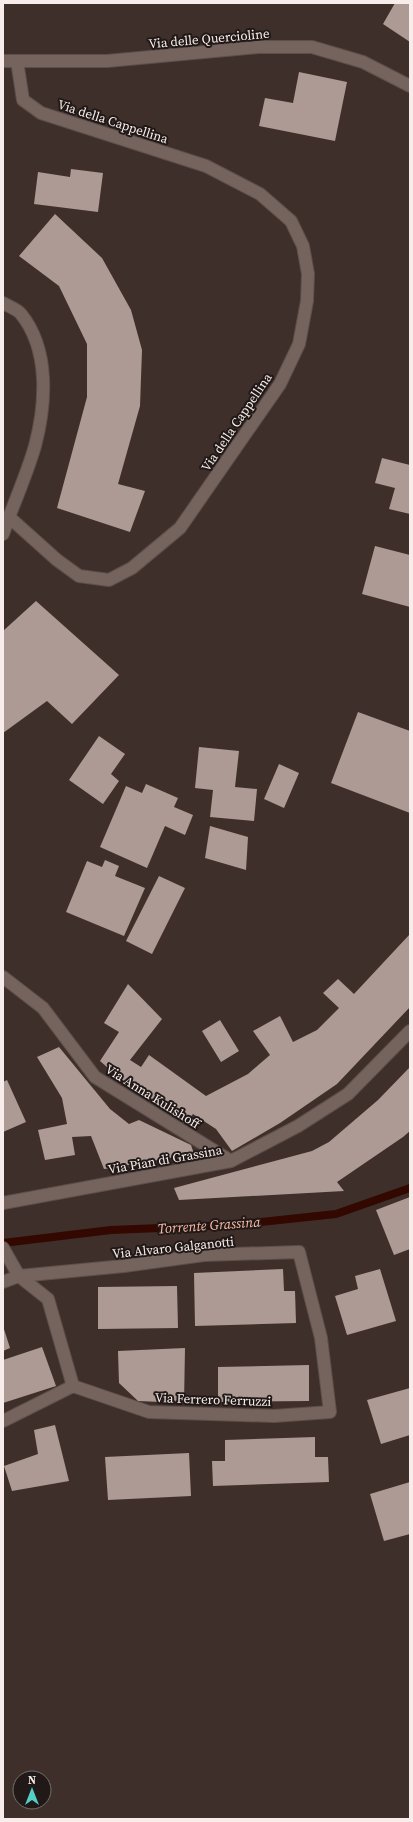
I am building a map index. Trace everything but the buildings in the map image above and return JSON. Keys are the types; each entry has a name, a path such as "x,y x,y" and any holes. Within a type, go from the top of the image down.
{"street":[{"name":"Via delle Quercioline","path":"3,61 107,61 258,47 312,47 363,62 410,86"},
{"name":"Via della Cappellina","path":"9,517 57,560 78,576 108,580 132,568 180,528 280,384 299,344 307,301 308,281 303,246 291,221 260,194 206,166 41,113 23,100 17,61"},
{"path":"3,304 21,313 35,337 42,365 43,394 35,446 3,534"},
{"name":"Via Anna Kulishoff","path":"3,977 43,1008 95,1077 231,1161"},
{"name":"Via Pian di Grassina","path":"3,1203 231,1161 298,1126 348,1094 410,1031"},
{"path":"3,1248 19,1276 48,1299 73,1386 3,1421"},
{"name":"Via Alvaro Galganotti","path":"3,1282 19,1276 124,1266 204,1255 299,1252"},
{"name":"Via Ferrero Ferruzzi","path":"73,1386 150,1412 274,1416 330,1412 321,1338 299,1252"}],"waterway":[{"name":"Torrente Grassina","path":"3,1243 111,1230 233,1225 336,1214 410,1188"}]}
